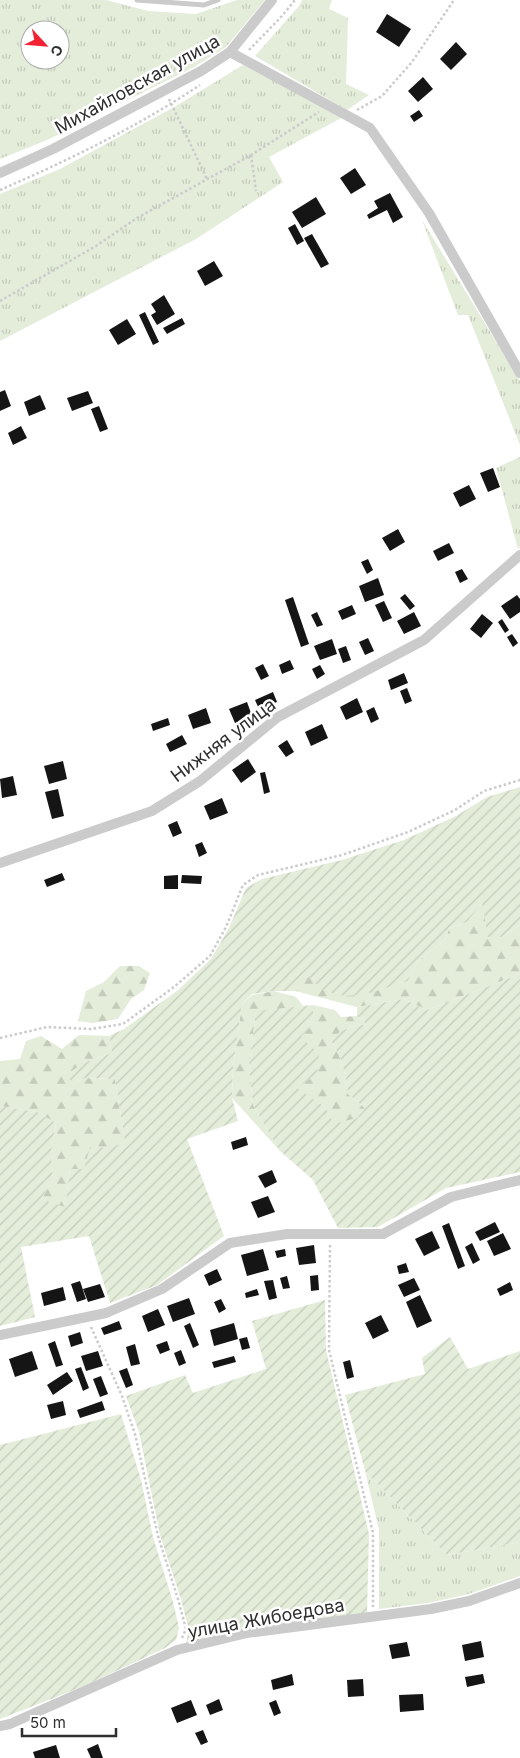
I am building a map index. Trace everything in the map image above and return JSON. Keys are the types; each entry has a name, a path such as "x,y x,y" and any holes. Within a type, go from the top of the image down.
{"street":[{"name":"Михайловская улица","path":"0,173 53,149 201,71 230,52 272,0"},
{"path":"230,52 370,128 429,213 520,373"},
{"name":"Нижняя улица","path":"0,863 152,810 200,781 278,717 424,640 520,555"},
{"path":"0,1336 106,1313 162,1289 230,1243 287,1234 383,1234 451,1197 520,1180"},
{"name":"улица Жибоедова","path":"0,1726 10,1724 177,1650 247,1633 431,1608 469,1601 520,1583"}],"lane":[{"path":"137,0 204,5 218,0"}],"path":[{"path":"347,115 382,96 412,62 454,0"},
{"path":"165,90 207,179"},
{"path":"0,300 96,246 137,218 250,154 329,106"},
{"path":"250,154 256,191"},
{"path":"0,1038 47,1027 92,1029 123,1024 174,987 210,956 226,927 243,885 258,875 342,855 408,832 455,810 484,791 520,780"},
{"path":"330,1234 329,1350 372,1533 373,1616"},
{"path":"86,1317 122,1396 135,1434 158,1536 186,1629 177,1650"}],"green space":[{"path":"0,0 106,0 148,11 196,14 237,0 265,0 226,47 194,67 47,140 0,159"},
{"path":"302,0 332,0 329,9 348,18 346,84 369,95 347,110 255,56 299,6"},
{"path":"243,65 343,117 269,157 283,182 196,239 0,341 0,194 60,169 176,106"},
{"path":"422,220 520,381 520,445 468,315 458,315"},
{"path":"520,457 520,547 518,549 496,468"},
{"path":"520,787 520,925 502,937 488,937 482,903 467,922 449,928 445,940 417,962 408,981 352,996 330,993 320,987 309,976 295,991 252,994 242,1004 233,1067 232,1098 238,1121 187,1139 224,1236 157,1285 110,1303 89,1236 21,1247 35,1317 0,1326 0,1106 37,1112 56,1123 51,1152 53,1180 41,1199 65,1207 70,1169 84,1169 90,1147 109,1148 125,1142 115,1079 85,1078 73,1083 66,1075 83,1063 112,1053 109,1036 124,1029 177,991 211,959 229,928 246,888 262,879 342,860 404,840 456,816 487,797"},
{"path":"482,903 502,937 520,925 520,974 427,1010 404,999 357,1007 295,991 309,975 320,987 385,987 408,981 417,962 445,940 449,928 467,922"},
{"path":"120,966 139,966 150,973 144,990 131,999 118,1019 93,1023 78,1021 86,991 104,982"},
{"path":"520,974 520,1172 446,1188 378,1227 338,1228 313,1180 279,1150 253,1105 249,1066 256,1011 313,1005 314,1022 301,1037 319,1054 317,1074 297,1088 325,1107 334,1124 357,1118 365,1108 348,1094 343,1066 331,1040 342,1030 366,1024 357,1016 357,1007 404,999 427,1010"},
{"path":"274,991 296,997 303,1006 256,1012 249,1066 253,1105 279,1150 232,1098 233,1067 242,1004 252,995"},
{"path":"313,1005 335,1010 341,1017 357,1016 366,1024 342,1030 331,1040 343,1066 348,1094 365,1108 357,1118 333,1125 325,1107 296,1088 317,1074 301,1037 314,1022"},
{"path":"79,1035 109,1036 112,1053 83,1063 73,1083 85,1078 115,1079 125,1142 109,1148 84,1169 70,1169 65,1208 41,1199 53,1180 51,1152 56,1123 37,1112 0,1106 0,1061 20,1059 26,1041 41,1036 62,1049"},
{"path":"325,1300 326,1350 369,1534 367,1613 186,1643 189,1630 160,1535 139,1432 126,1396 185,1375 193,1393 266,1369 252,1321"},
{"path":"450,1337 468,1369 520,1351 520,1542 447,1555 365,1471 345,1395 425,1374 422,1358"},
{"path":"121,1414 141,1480 153,1537 173,1602 179,1628 176,1640 165,1648 84,1686 0,1719 0,1445"},
{"path":"365,1471 447,1555 520,1542 520,1576 469,1594 428,1603 379,1609 379,1530"}],"building":[{"path":"387,14 411,29 399,47 376,32"},
{"path":"456,42 467,54 451,70 440,59"},
{"path":"423,77 433,89 418,102 408,91"},
{"path":"419,110 423,116 414,122 410,116"},
{"path":"355,168 366,185 351,194 340,178"},
{"path":"390,193 403,217 393,223 387,210 369,219 367,215 378,208 374,201"},
{"path":"316,197 326,214 302,228 292,212"},
{"path":"295,224 304,241 297,245 288,228"},
{"path":"312,234 329,264 321,268 304,238"},
{"path":"214,261 223,276 205,286 197,271"},
{"path":"164,295 175,314 157,325 151,315 156,312 151,304"},
{"path":"145,312 159,342 153,345 139,315"},
{"path":"182,318 185,324 167,334 163,328"},
{"path":"127,319 136,334 118,345 109,330"},
{"path":"5,390 11,406 0,411 0,392"},
{"path":"88,391 93,403 72,411 67,398"},
{"path":"40,395 46,409 29,416 24,402"},
{"path":"99,406 108,429 100,432 91,409"},
{"path":"21,426 27,438 13,445 8,433"},
{"path":"493,468 500,487 488,492 480,473"},
{"path":"469,485 476,499 460,507 453,493"},
{"path":"398,529 405,542 390,551 382,538"},
{"path":"449,543 454,553 438,561 433,551"},
{"path":"368,559 373,570 367,574 361,562"},
{"path":"462,569 468,579 460,583 455,572"},
{"path":"378,578 384,595 365,602 359,586"},
{"path":"405,594 415,606 410,610 400,598"},
{"path":"517,595 520,599 520,612 510,619 501,606"},
{"path":"293,597 309,644 301,647 285,600"},
{"path":"384,601 392,618 383,622 375,605"},
{"path":"352,605 356,614 342,620 338,611"},
{"path":"317,612 323,625 317,627 311,615"},
{"path":"414,612 421,626 404,634 397,621"},
{"path":"482,614 493,623 481,638 470,629"},
{"path":"502,619 509,630 505,633 498,622"},
{"path":"512,634 518,643 513,647 507,637"},
{"path":"368,638 374,651 365,655 359,642"},
{"path":"332,639 337,654 320,660 314,646"},
{"path":"346,646 351,660 343,663 338,649"},
{"path":"290,660 294,669 282,674 279,665"},
{"path":"263,664 269,676 261,680 255,668"},
{"path":"320,665 325,674 317,679 312,669"},
{"path":"404,673 408,683 391,690 388,680"},
{"path":"407,688 412,701 405,704 400,691"},
{"path":"273,692 277,702 259,709 255,700"},
{"path":"357,698 363,712 346,720 340,707"},
{"path":"247,702 252,716 235,723 229,709"},
{"path":"374,707 379,719 371,723 366,711"},
{"path":"206,708 211,723 193,729 188,715"},
{"path":"168,718 170,725 153,731 151,724"},
{"path":"322,724 328,738 311,746 305,732"},
{"path":"182,735 187,744 170,752 166,744"},
{"path":"287,740 294,752 286,757 278,746"},
{"path":"248,759 256,772 241,783 232,770"},
{"path":"63,761 67,779 49,784 44,766"},
{"path":"265,772 270,792 264,794 260,773"},
{"path":"13,776 17,795 2,798 0,779"},
{"path":"58,789 64,816 52,819 45,792"},
{"path":"222,798 228,813 210,820 204,806"},
{"path":"177,821 182,833 173,837 168,825"},
{"path":"202,842 207,853 199,857 195,845"},
{"path":"62,873 65,880 47,887 44,880"},
{"path":"178,875 178,889 164,889 164,876"},
{"path":"182,875 202,876 201,884 181,883"},
{"path":"246,1137 248,1145 233,1150 231,1142"},
{"path":"272,1170 277,1182 265,1188 258,1176"},
{"path":"268,1196 275,1212 258,1218 251,1202"},
{"path":"495,1222 500,1232 480,1241 475,1232"},
{"path":"449,1223 465,1266 458,1269 442,1226"},
{"path":"432,1231 440,1248 424,1256 415,1239"},
{"path":"503,1233 511,1249 494,1256 487,1241"},
{"path":"472,1243 480,1260 473,1264 465,1247"},
{"path":"314,1245 316,1263 299,1265 296,1248"},
{"path":"263,1249 269,1270 247,1276 241,1255"},
{"path":"285,1249 286,1256 277,1258 275,1251"},
{"path":"406,1263 409,1272 399,1274 397,1266"},
{"path":"217,1269 222,1280 209,1286 204,1275"},
{"path":"318,1275 319,1290 311,1291 310,1276"},
{"path":"287,1276 290,1288 283,1289 280,1278"},
{"path":"414,1278 420,1290 404,1297 398,1285"},
{"path":"273,1280 277,1298 269,1300 264,1281"},
{"path":"80,1281 86,1299 77,1302 71,1284"},
{"path":"510,1282 513,1290 500,1296 497,1289"},
{"path":"100,1284 105,1297 88,1302 83,1289"},
{"path":"63,1287 66,1300 44,1306 41,1293"},
{"path":"257,1289 259,1295 246,1298 245,1293"},
{"path":"420,1295 432,1321 417,1328 406,1302"},
{"path":"189,1298 195,1314 173,1322 167,1306"},
{"path":"221,1299 226,1309 219,1313 214,1302"},
{"path":"158,1309 165,1325 148,1332 142,1316"},
{"path":"381,1315 389,1331 373,1339 365,1323"},
{"path":"119,1321 122,1329 104,1335 101,1328"},
{"path":"190,1323 199,1345 193,1348 184,1326"},
{"path":"234,1323 238,1339 214,1346 210,1330"},
{"path":"80,1332 83,1343 71,1347 68,1336"},
{"path":"247,1337 250,1348 242,1350 239,1339"},
{"path":"55,1341 63,1365 56,1367 48,1344"},
{"path":"167,1341 170,1350 160,1354 156,1345"},
{"path":"135,1344 140,1364 131,1366 126,1347"},
{"path":"181,1350 186,1363 179,1366 174,1353"},
{"path":"32,1351 38,1369 15,1377 9,1359"},
{"path":"98,1351 103,1366 86,1371 81,1356"},
{"path":"234,1356 236,1362 214,1368 212,1362"},
{"path":"350,1360 354,1377 347,1379 343,1362"},
{"path":"81,1367 89,1388 83,1391 75,1369"},
{"path":"127,1368 133,1385 126,1388 119,1371"},
{"path":"67,1372 73,1381 53,1395 47,1385"},
{"path":"101,1376 108,1394 100,1397 93,1379"},
{"path":"63,1401 66,1415 51,1419 47,1405"},
{"path":"102,1401 105,1410 80,1418 77,1410"},
{"path":"481,1641 484,1657 465,1661 462,1645"},
{"path":"407,1642 410,1656 392,1659 389,1645"},
{"path":"292,1674 294,1685 273,1690 271,1680"},
{"path":"483,1674 485,1683 467,1687 465,1677"},
{"path":"363,1679 364,1696 348,1697 347,1680"},
{"path":"423,1694 424,1710 400,1712 399,1695"},
{"path":"219,1699 223,1710 210,1715 206,1705"},
{"path":"191,1700 197,1715 177,1723 171,1708"},
{"path":"276,1700 281,1713 274,1716 269,1703"},
{"path":"203,1730 208,1742 201,1745 195,1733"},
{"path":"98,1744 103,1758 91,1758 87,1749"},
{"path":"56,1745 60,1758 35,1758 33,1752"}]}
